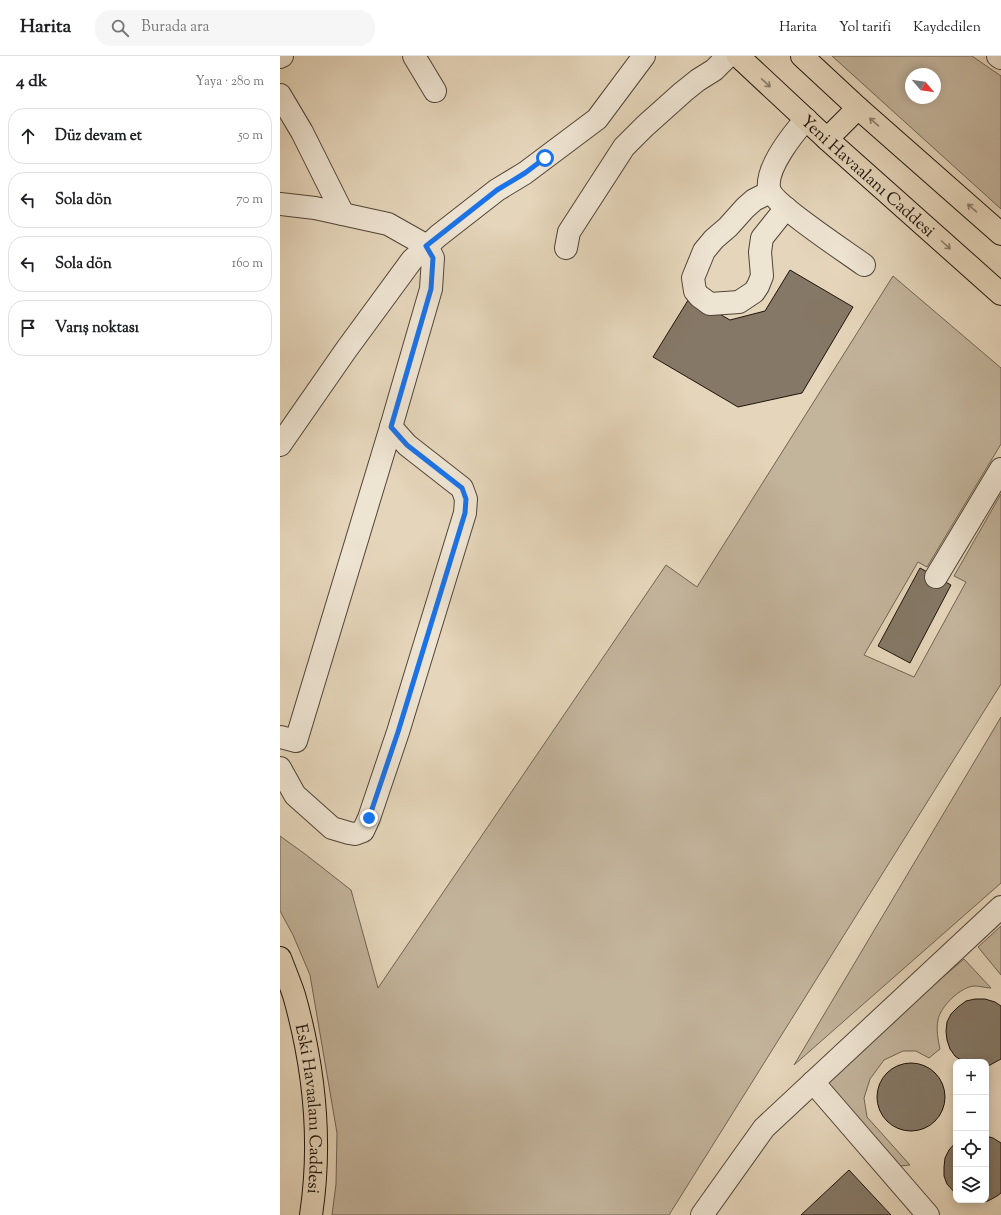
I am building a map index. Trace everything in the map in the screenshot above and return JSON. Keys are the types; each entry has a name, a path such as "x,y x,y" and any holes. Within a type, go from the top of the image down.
{"main road":[{"name":"Yeni Havaalanı Caddesi","path":"738,56 827,139 1001,294"},
{"path":"802,56 858,108 1001,234"},
{"path":"827,139 858,108"},
{"name":"Eski Havaalanı Caddesi","path":"280,958 294,995 306,1049 313,1096 316,1140 315,1189 311,1215"}],"street":[{"path":"414,56 435,91"},
{"path":"280,445 346,350 412,260 426,246 497,190 525,173 597,119 644,56"},
{"path":"566,248 569,232 624,147 682,92 714,70 728,56"},
{"path":"280,95 302,132 343,214"},
{"path":"806,119 790,137 780,154 769,181 770,192 786,208 864,265"},
{"path":"770,192 754,200 745,208 728,228 714,239 704,251 693,278 695,291 700,296 710,304 739,302 754,292 762,276 760,252 762,238 786,208"},
{"path":"280,204 315,208 388,224 426,246 433,258 431,289 296,741 280,737"},
{"path":"280,768 295,795 332,828 355,834 363,831 369,818 398,732 465,513 466,499 462,488 407,445 391,427"},
{"path":"936,577 1001,469"},
{"path":"702,1215 764,1128 1001,907"},
{"path":"813,1082 928,1215"}],"shaded area":[{"path":"832,56 972,56 1001,76 1001,209"},
{"path":"893,276 1001,368 1001,444 927,567 918,562 864,655 914,677 966,582 954,576 1001,494 1001,684 669,1215 332,1215 336,1184 337,1133 310,975 293,935 280,911 280,836 351,890 378,988 666,565 697,587"},
{"path":"1001,717 1001,883 794,1065"},
{"path":"1001,926 1001,975 978,947"},
{"path":"964,959 991,988 977,986 969,987 952,998 943,1009 937,1024 940,1049 929,1058 916,1051 903,1051 884,1060 870,1079 864,1098 867,1117 910,1165 890,1167 830,1103 826,1077"}],"building":[{"path":"790,270 853,307 802,393 738,407 653,357 690,297 730,320 765,311"},
{"path":"920,568 951,585 910,663 878,646"},
{"path":"985,999 995,1002 1001,1006 1001,1059 990,1065 989,1059 959,1059 950,1049 946,1031 947,1022 951,1014 966,1001"},
{"path":"911,1063 924,1066 935,1073 942,1084 945,1097 942,1110 935,1121 924,1128 911,1131 898,1128 887,1121 880,1110 877,1097 880,1084 887,1073 898,1066"},
{"path":"989,1137 1001,1143 1001,1193 989,1200"},
{"path":"953,1145 953,1191 947,1184 944,1176 945,1158"},
{"path":"849,1170 891,1215 801,1215"}],"route":[{"path":"369,818 398,732 465,513 466,499 462,488 407,445 391,427 431,289 433,258 426,246 478,204 545,158"}]}
